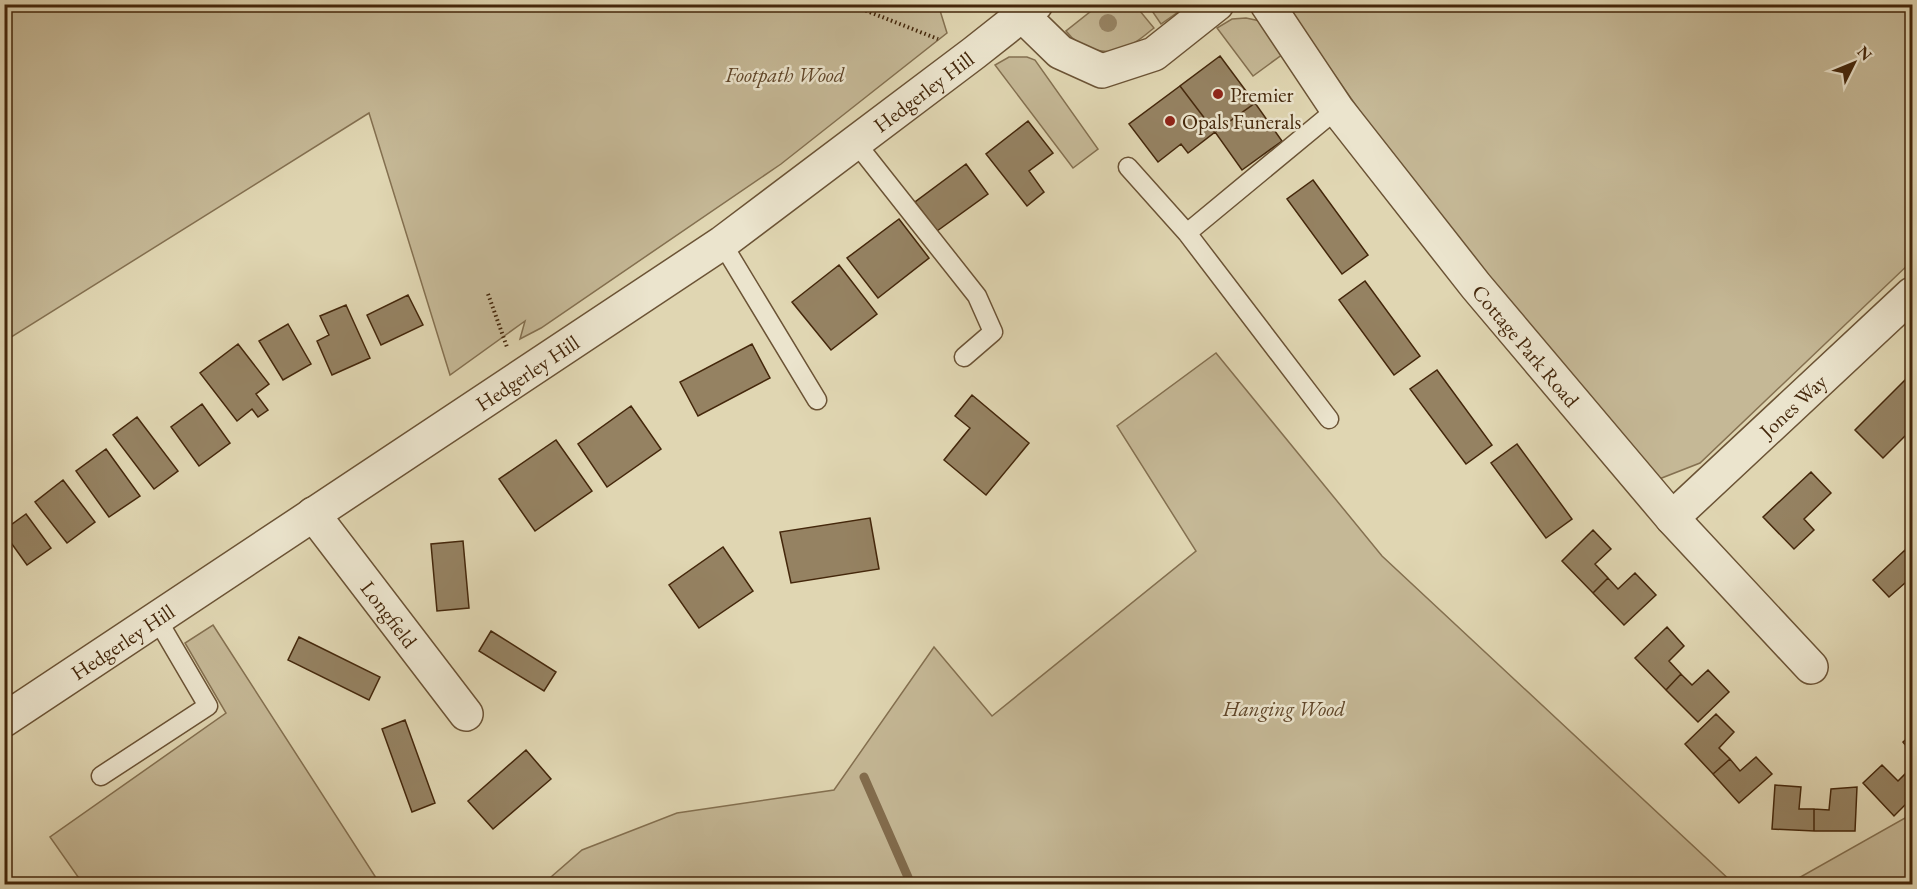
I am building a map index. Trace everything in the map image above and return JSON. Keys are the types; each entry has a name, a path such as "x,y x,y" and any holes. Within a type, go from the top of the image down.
{"street":[{"path":"1029,10 1060,52 1102,71 1154,54 1217,4"},
{"name":"Cottage Park Road","path":"1267,4 1337,109 1476,286 1671,518 1811,667"},
{"name":"Hedgerley Hill","path":"4,720 722,243 1029,10"},
{"name":"Jones Way","path":"1671,518 1912,294"},
{"name":"Longfield","path":"313,514 466,714"}],"lane":[{"path":"1187,233 1337,109"},
{"path":"856,143 977,296 993,332 964,357"},
{"path":"1128,167 1187,233 1329,419"},
{"path":"722,243 817,400"},
{"path":"101,776 208,706 157,619"}],"path":[{"path":"849,4 934,38"},
{"path":"488,294 520,378"}],"green space":[{"name":"Footpath Wood","path":"5,4 938,4 947,33 781,164 541,328 520,339 525,321 450,375 369,113 5,341"},
{"path":"1100,4 1135,5 1154,28 1136,42 1122,49 1104,51 1087,47 1072,38 1066,31"},
{"path":"1148,5 1188,5 1161,24"},
{"path":"1286,5 1912,5 1912,261 1700,463 1654,481 1446,235"},
{"path":"1246,18 1260,21 1283,54 1253,76 1217,28 1232,19"},
{"path":"1009,57 1027,57 1035,60 1098,149 1073,168 995,65"},
{"name":"Hanging Wood","path":"1216,353 1382,556 1734,884 543,884 582,850 677,813 834,790 934,647 992,716 1196,551 1117,426"},
{"path":"213,625 380,884 83,884 50,837 226,713 185,643"},
{"path":"1912,814 1912,884 1788,884"}],"building":[{"name":"Premier","path":"1220,56 1255,103 1215,132 1180,86"},
{"name":"Opals Funerals","path":"1180,86 1215,132 1188,153 1181,144 1158,162 1129,124"},
{"path":"1255,103 1282,141 1242,170 1215,132"},
{"path":"1028,121 1053,153 1029,171 1044,192 1027,206 986,154"},
{"path":"966,164 988,194 937,231 915,202"},
{"path":"1313,180 1368,255 1342,274 1287,199"},
{"path":"899,219 929,258 878,298 847,258"},
{"path":"839,265 877,314 831,350 792,302"},
{"path":"1365,281 1420,356 1394,375 1339,300"},
{"path":"408,295 423,325 381,345 367,315"},
{"path":"346,305 370,358 332,375 317,341 329,335 320,316"},
{"path":"288,324 311,364 283,380 259,341"},
{"path":"238,344 269,384 256,394 268,410 258,417 252,409 237,421 200,373"},
{"path":"752,344 770,378 698,416 680,382"},
{"path":"1437,370 1492,445 1466,464 1410,389"},
{"path":"1912,373 1912,429 1883,458 1855,430"},
{"path":"972,395 1029,443 986,495 944,460 970,428 955,416"},
{"path":"202,404 230,443 199,466 171,427"},
{"path":"631,406 661,449 607,487 578,444"},
{"path":"137,417 178,471 154,489 113,435"},
{"path":"556,440 592,491 535,531 499,479"},
{"path":"1517,444 1572,519 1546,538 1491,463"},
{"path":"106,449 140,496 109,517 76,471"},
{"path":"1811,472 1831,493 1804,519 1814,530 1794,549 1763,517"},
{"path":"63,480 95,522 67,543 35,502"},
{"path":"26,514 51,548 27,565 4,533 4,530"},
{"path":"870,518 879,569 791,583 780,532"},
{"path":"1593,530 1611,549 1595,564 1608,578 1593,593 1562,561"},
{"path":"463,541 469,608 437,611 431,544"},
{"path":"723,547 753,591 699,628 669,585"},
{"path":"1905,550 1912,558 1912,590 1905,583 1889,597 1873,580"},
{"path":"1635,573 1656,595 1624,625 1593,593 1608,578 1618,589"},
{"path":"1667,627 1684,646 1669,661 1681,674 1666,690 1635,658"},
{"path":"491,631 556,672 544,691 479,651"},
{"path":"299,637 380,677 369,700 288,660"},
{"path":"1708,670 1729,692 1698,722 1666,690 1681,674 1692,685"},
{"path":"1716,714 1734,732 1719,748 1730,759 1713,774 1685,744"},
{"path":"405,720 435,803 412,812 382,729"},
{"path":"1912,734 1912,753 1903,742"},
{"path":"526,750 551,779 493,829 468,801"},
{"path":"1756,757 1772,774 1739,803 1713,774 1730,759 1740,771"},
{"path":"1882,765 1898,781 1910,769 1912,772 1912,798 1894,816 1863,783"},
{"path":"1775,785 1801,787 1799,809 1814,809 1814,831 1772,829"},
{"path":"1857,787 1855,831 1814,831 1814,809 1829,810 1831,789"}],"waterway":[{"path":"864,777 911,884"}],"place":[{"name":"Premier","path":"1218,94"},
{"name":"Opals Funerals","path":"1170,121"}]}
